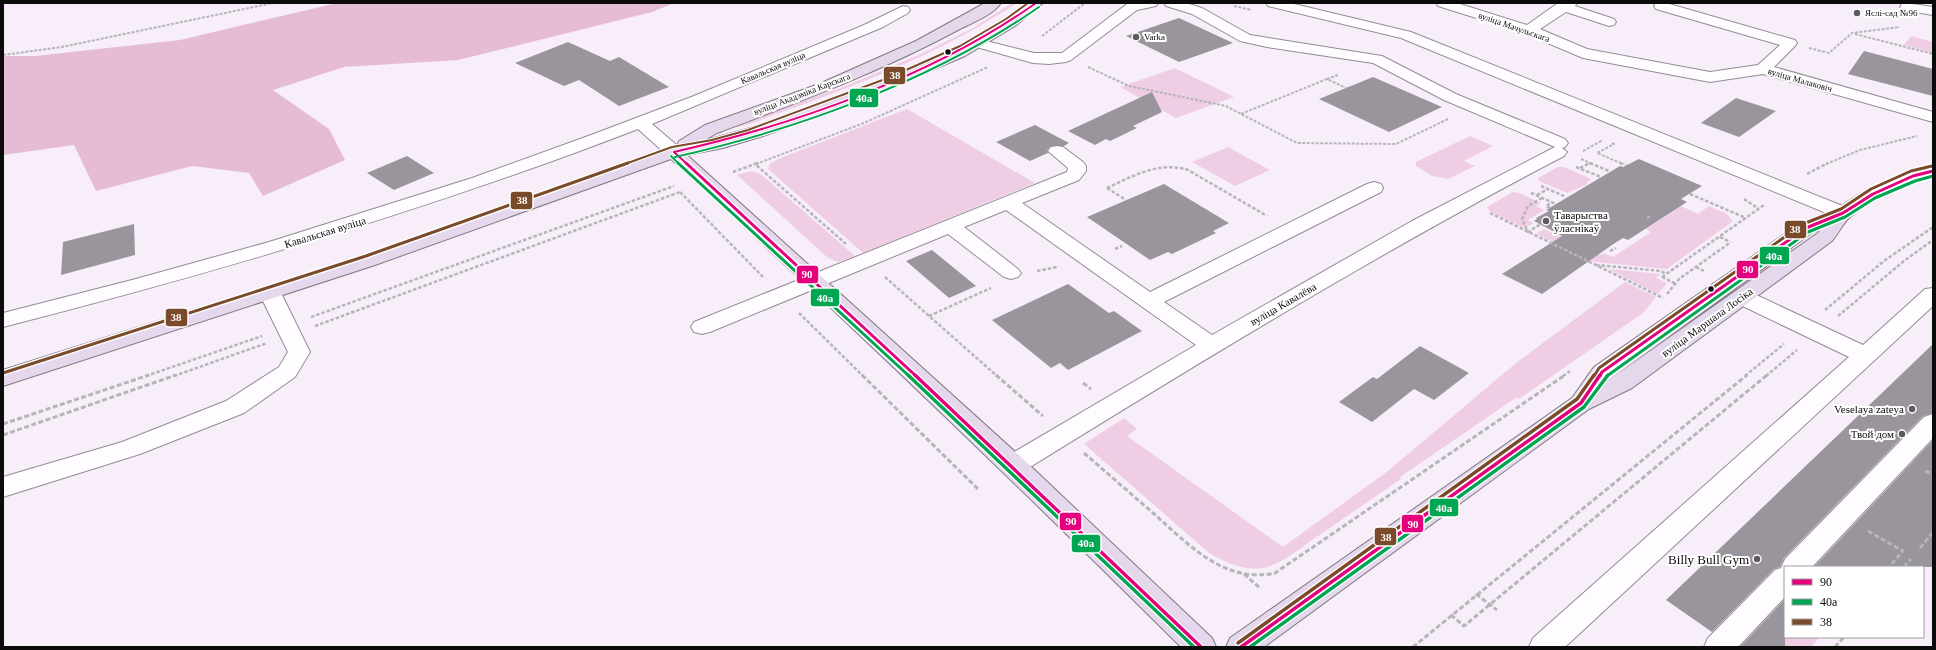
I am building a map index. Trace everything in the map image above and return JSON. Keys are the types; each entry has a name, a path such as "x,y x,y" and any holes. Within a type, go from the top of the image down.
{"main road":[{"name":"вуліца Акадэміка Карскага","path":"674,152 711,129 825,87 921,44 976,15 994,3"},
{"name":"вуліца Акадэміка Карскага","path":"3,378 270,292 547,198 674,152 724,142 831,105 925,69 978,42 1010,23 1036,3"},
{"path":"674,152 816,280 1013,465 1200,647"},
{"name":"вуліца Маршала Лосіка","path":"1581,403 1602,372 1806,228 1843,213 1873,194 1913,176 1933,170"},
{"name":"вуліца Маршала Лосіка","path":"1241,647 1581,403 1624,382 1742,297 1825,237 1843,213"}],"street":[{"path":"978,42 1034,58 1049,59 1066,57 1132,7 1151,3"},
{"path":"1171,3 1197,11 1245,38 1267,43 1377,59 1450,98 1474,107"},
{"path":"1273,3 1406,35 1843,213"},
{"name":"вуліца Мачульскага","path":"1443,3 1529,30 1583,53 1710,77 1763,69"},
{"path":"1529,30 1566,5 1609,22"},
{"path":"1661,6 1790,42"},
{"path":"1907,7 1933,11"},
{"name":"Кавальская вуліца","path":"3,320 214,266 347,226 488,179 641,123 889,20 903,10"},
{"name":"вуліца Малаковіч","path":"1790,42 1763,69 1933,117"},
{"name":"вуліца Кавалёва","path":"1013,465 1211,345 1558,148 1474,107"},
{"path":"641,123 674,152"},
{"path":"702,327 1073,176 1078,171 1077,166 1057,151"},
{"path":"1148,300 1374,188"},
{"path":"1009,203 1211,345"},
{"path":"950,226 1011,273"},
{"path":"3,487 131,448 235,407 287,372 299,352 270,292"},
{"path":"1544,647 1933,294"},
{"path":"1742,297 1866,356"},
{"path":"1796,566 1933,423"},
{"path":"1719,647 1784,579"}],"path":[{"path":"3,55 62,47 273,3"},
{"path":"733,172 900,108 975,74 1014,53 1053,28 1085,3"},
{"path":"1790,42 1829,53 1852,33 1905,26 1907,7"},
{"path":"1852,33 1933,54"},
{"path":"1066,57 1129,86 1226,106 1297,143 1396,144 1474,107"},
{"path":"1241,114 1327,79"},
{"path":"1676,284 1662,277 1720,237 1798,179 1841,158 1886,143 1919,136"},
{"path":"1580,153 1603,140 1614,144 1597,153 1626,165"},
{"path":"1601,177 1581,169 1590,163 1609,171"},
{"path":"755,164 1203,556 1226,568 1244,574 1256,576 1275,573 1576,367"},
{"path":"1126,200 1107,188 1154,169 1173,166 1188,170 1269,217"},
{"path":"3,424 289,331 674,186"},
{"path":"1537,195 1548,189 1564,196"},
{"path":"3,435 679,191 781,295 978,489"},
{"path":"1690,194 1746,218"},
{"path":"1528,232 1522,219 1528,206 1542,198 1556,204"},
{"path":"1550,208 1546,206 1552,202"},
{"path":"1486,211 1664,299"},
{"path":"1647,218 1651,216"},
{"path":"1528,232 1544,222"},
{"path":"1451,615 1464,626 1811,330 1884,261 1933,226"},
{"path":"1660,304 1679,280 1731,242 1720,237"},
{"path":"1413,647 1476,594 1811,330 1933,240"},
{"path":"1610,251 1616,248"},
{"path":"1595,265 1661,271 1667,274"},
{"path":"1923,469 1933,474"},
{"path":"1867,530 1903,551 1890,566"},
{"path":"1920,548 1933,532"},
{"path":"1905,566 1911,559"},
{"path":"1244,574 1261,589"},
{"path":"1476,594 1497,610"},
{"path":"1835,647 1843,638"}],"shaded area":[{"path":"337,3 674,3 652,12 458,60 344,67 273,90 329,129 345,160 263,196 249,173 192,166 96,191 74,145 3,155 3,56 35,56 180,40"},
{"path":"1012,3 1017,3 961,36 903,65 757,121 743,126 732,127 848,85 923,53 973,28"},
{"path":"1911,36 1933,42 1933,53 1904,45"},
{"path":"1175,68 1234,97 1176,118 1120,87"},
{"path":"907,109 1035,183 863,253 768,169 770,164 778,159"},
{"path":"1470,136 1493,146 1464,161 1475,166 1448,179 1432,176 1416,166 1416,162"},
{"path":"1228,147 1270,170 1235,186 1192,162"},
{"path":"1558,167 1564,167 1591,179 1586,183 1588,184 1567,193 1539,181 1538,178"},
{"path":"752,171 762,175 855,256 838,262 828,258 737,175"},
{"path":"1513,192 1519,193 1541,203 1536,206 1544,210 1528,220 1534,223 1524,228 1491,212 1487,207"},
{"path":"1681,206 1698,214 1709,206 1727,214 1733,221 1667,269 1594,262 1536,234 1544,229 1600,255 1604,253 1613,257 1651,232 1646,229"},
{"path":"1790,247 1796,250 1612,380 1610,378"},
{"path":"1611,269 1661,274 1656,278 1667,283 1658,294 1612,271"},
{"path":"1625,282 1656,297 1643,313 1519,399 1517,397 1400,477 1401,479 1292,555 1270,566 1256,569 1241,567 1227,562 1208,552 1084,444 1124,418 1137,429 1127,436 1283,547 1388,471 1516,363"},
{"path":"1784,638 1819,638 1811,647 1771,647"}],"building":[{"path":"1179,18 1233,43 1179,62 1126,36"},
{"path":"568,42 610,61 619,57 669,87 619,106 579,80 564,86 515,63"},
{"path":"1864,51 1933,69 1933,96 1848,74"},
{"path":"1373,77 1442,107 1389,132 1319,99"},
{"path":"1152,92 1162,112 1133,126 1137,128 1110,141 1106,139 1095,145 1068,131"},
{"path":"1736,98 1776,111 1739,137 1701,123"},
{"path":"1035,125 1069,143 1064,146 1051,146 1047,150 1048,153 1030,161 996,142"},
{"path":"407,156 434,173 394,190 367,173"},
{"path":"1639,159 1702,186 1681,199 1687,202 1628,240 1623,238 1542,294 1502,274 1562,236 1534,221 1537,219 1536,218 1549,211 1546,210 1620,166 1623,167"},
{"path":"1164,184 1229,223 1213,231 1216,233 1172,254 1168,252 1150,260 1087,217"},
{"path":"134,224 135,255 61,275 63,242"},
{"path":"932,250 976,286 949,298 906,261"},
{"path":"1068,284 1109,313 1114,311 1142,331 1068,370 1060,363 1051,368 992,320"},
{"path":"1933,344 1933,413 1923,416 1784,558 1780,567 1774,569 1712,632 1666,600"},
{"path":"1420,346 1469,373 1434,400 1414,389 1372,422 1339,402 1373,377 1377,379"},
{"path":"1933,440 1933,567 1815,566"},
{"path":"1784,600 1785,647 1740,647"}],"transit line":[{"name":"38","path":"3,373 366,256 672,147 706,142 778,120 937,58 984,33 1028,3"},
{"name":"90","path":"674,152 716,142 778,123 891,82 941,60 990,34 1036,3"},
{"name":"40а","path":"675,157 717,147 779,128 892,87 968,52 1016,23 1039,7"},
{"name":"90","path":"674,152 939,397 1201,647"},
{"name":"40а","path":"671,156 803,277 1065,523 1194,647"},
{"name":"38","path":"1238,643 1577,399 1599,368 1803,224 1841,209 1871,189 1911,171 1932,166"},
{"name":"90","path":"1241,647 1581,403 1602,372 1806,228 1843,213 1873,194 1913,176 1933,171"},
{"name":"40а","path":"1250,647 1584,407 1606,376 1808,232 1845,217 1875,198 1915,181 1933,176"}],"place":[{"name":"Яслі-сад №96","path":"1857,13"},
{"name":"Varka","path":"1136,37"},
{"name":"Таварыства ўласнікаў","path":"1546,221"},
{"name":"Veselaya zateya","path":"1912,409"},
{"name":"Твой дом","path":"1902,434"},
{"name":"Billy Bull Gym","path":"1757,559"}]}
